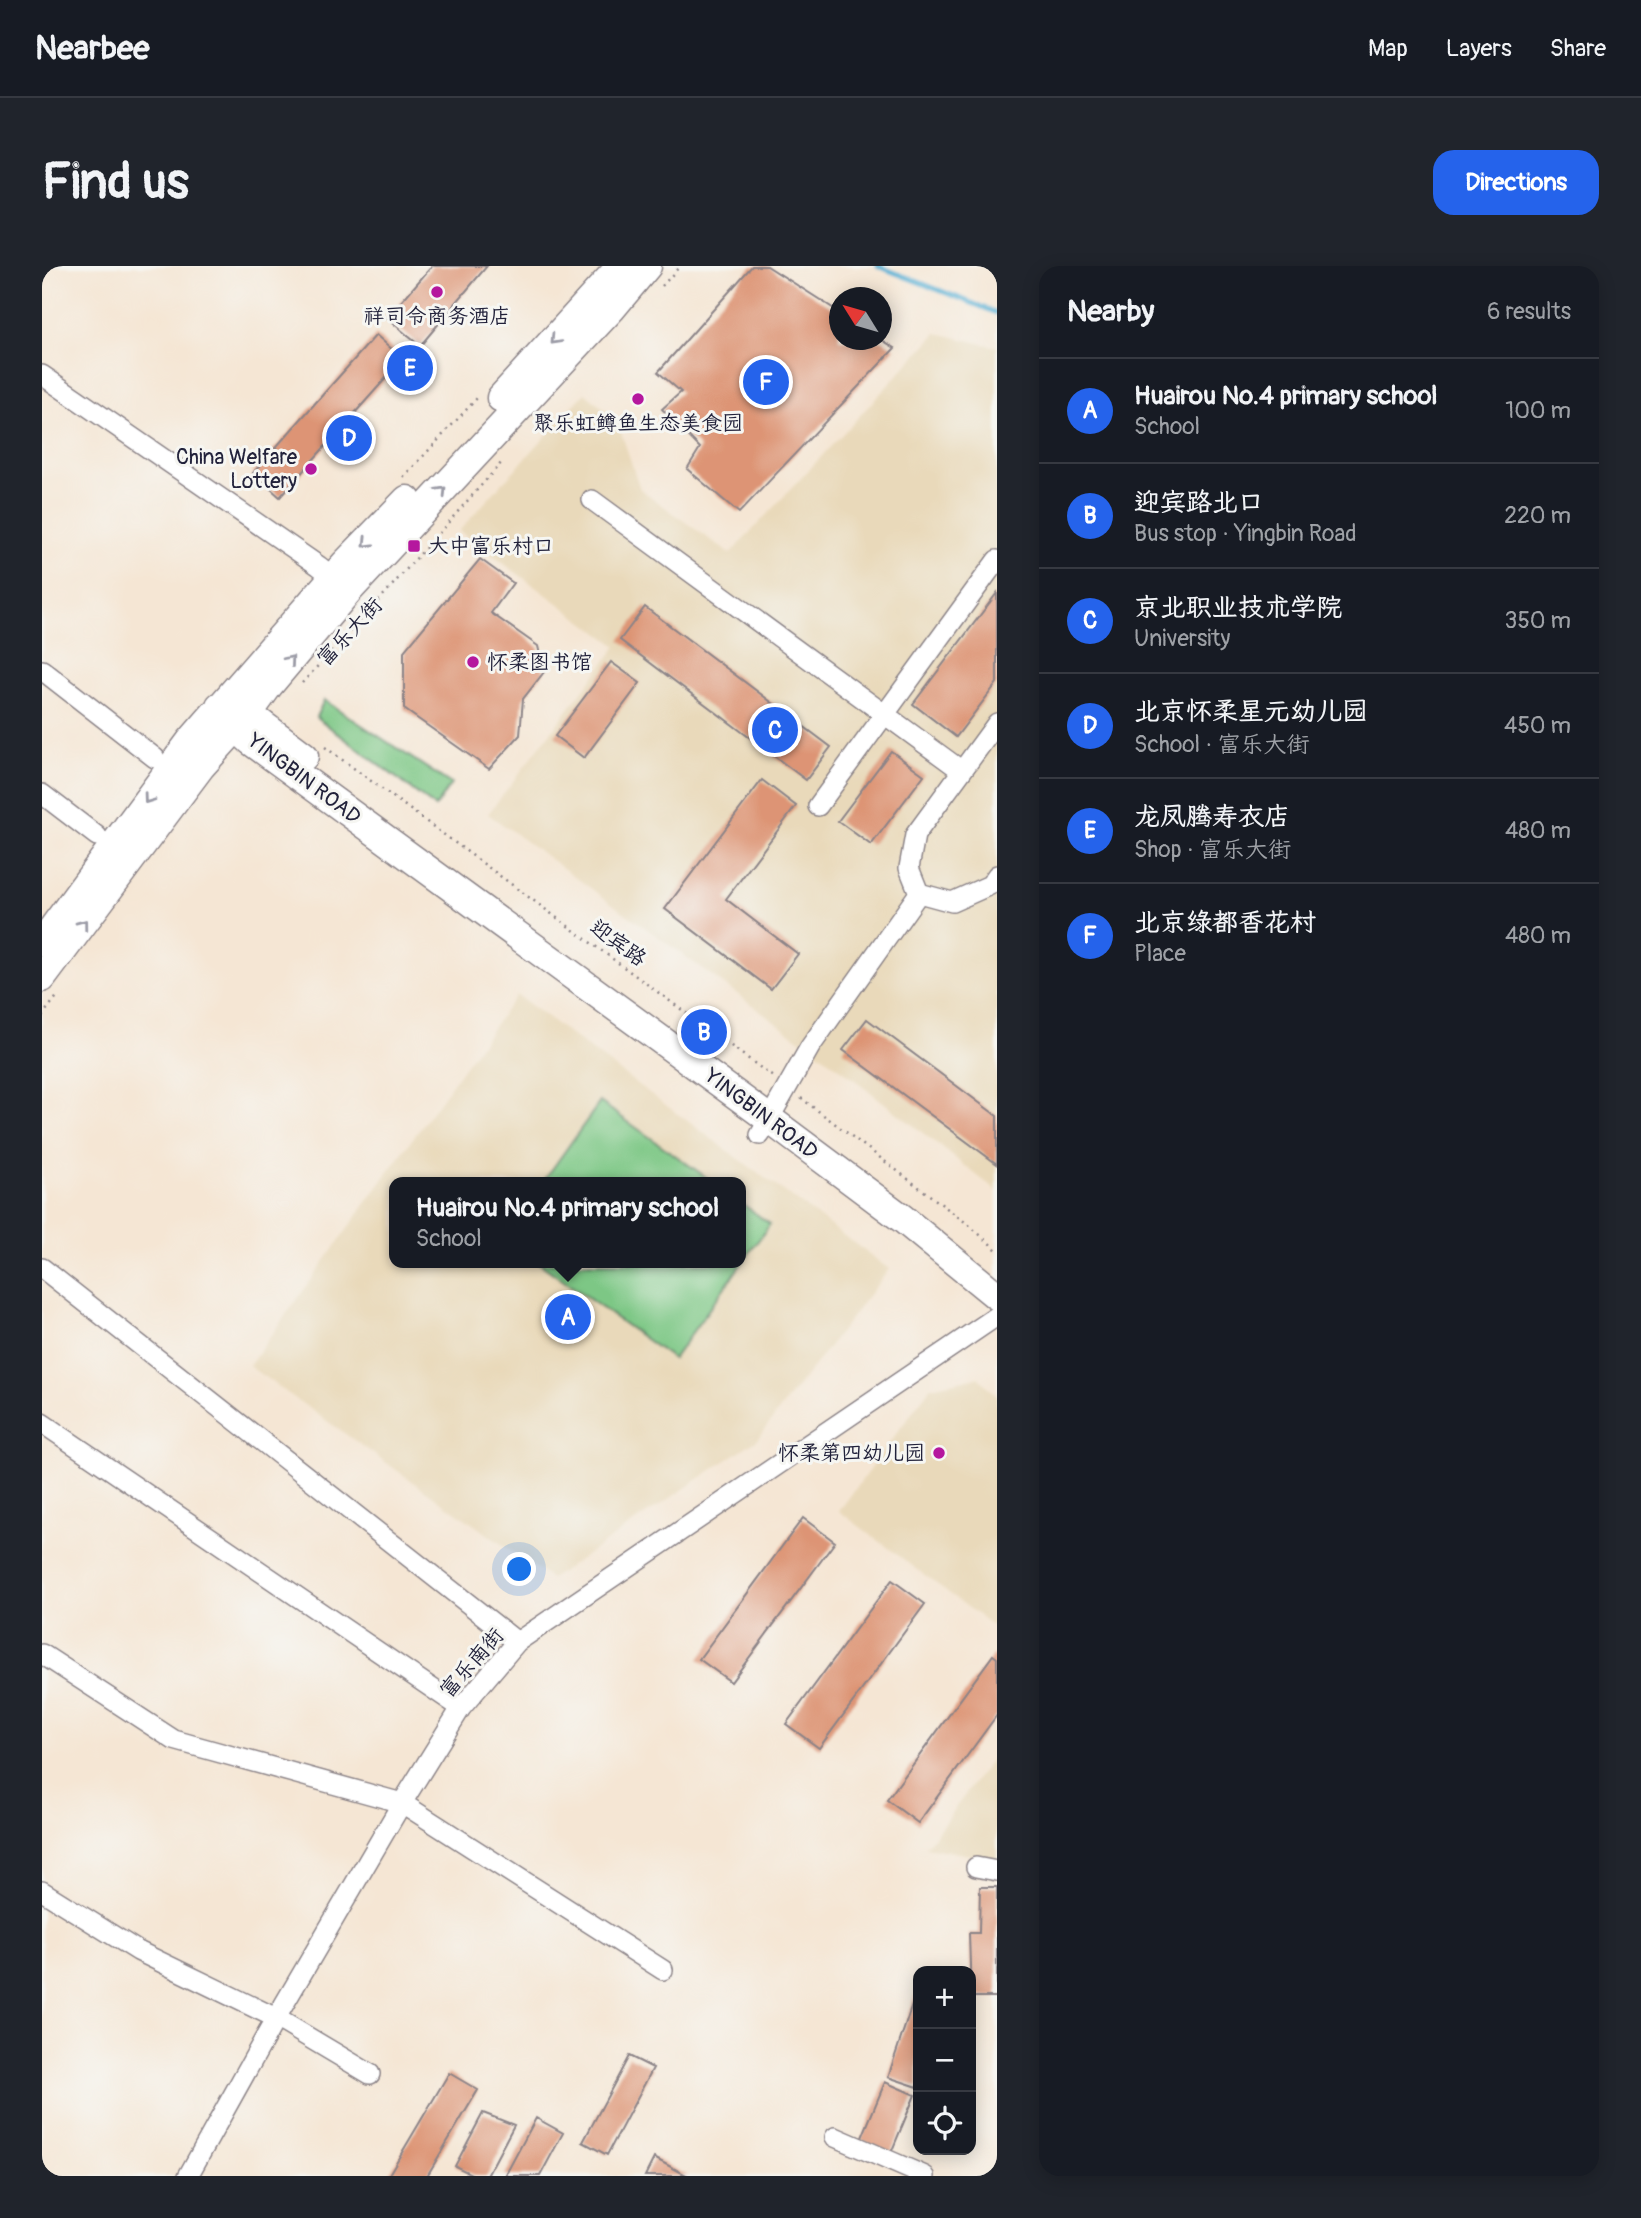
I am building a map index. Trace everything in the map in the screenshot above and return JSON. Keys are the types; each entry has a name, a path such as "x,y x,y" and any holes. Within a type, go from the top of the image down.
{"main road":[{"path":"50,987 235,716 342,584 621,266"},
{"path":"601,288 653,278"},
{"path":"42,943 190,742 235,716"},
{"name":"YINGBIN ROAD","path":"235,716 773,1112 962,1242 997,1272"},
{"name":"YINGBIN ROAD","path":"773,1112 997,1296"}],"street":[{"path":"42,375 342,584"},
{"path":"592,500 962,771"},
{"path":"818,806 997,560"},
{"path":"42,670 155,758"},
{"path":"919,893 909,868 915,835 997,723"},
{"path":"42,794 97,836"},
{"path":"919,893 951,902 995,883"},
{"path":"773,1112 810,1047 919,893"},
{"path":"42,1268 517,1642"},
{"name":"富乐南街","path":"188,2176 276,2018 402,1803 461,1708 517,1642 997,1316"},
{"path":"42,1423 461,1708"},
{"path":"42,1654 174,1740 402,1803 663,1970"},
{"path":"976,1867 997,1871"},
{"path":"42,1891 138,1951 276,2018 370,2074"},
{"path":"835,2137 925,2176"}],"path":[{"path":"653,278 680,266"},
{"name":"富乐大街","path":"300,685 501,462"},
{"name":"迎宾路","path":"318,742 773,1112 969,1226 997,1250"},
{"path":"42,1016 50,987"}],"shaded area":[{"path":"937,333 997,347 997,1191 841,1069 488,814 617,646 459,531 585,393 617,420 640,489 730,554"},
{"path":"516,995 889,1269 756,1440 551,1579 249,1366"},
{"name":"怀柔第四幼儿园","path":"978,1377 997,1396 997,1629 839,1511 931,1387"},
{"path":"997,1752 997,1860 926,1847"}],"green space":[{"path":"324,700 451,784 435,807 316,717"},
{"path":"600,1102 706,1177 547,1177"},
{"path":"746,1207 770,1224 746,1257"},
{"path":"546,1268 738,1268 673,1359"}],"building":[{"name":"祥司令商务酒店","path":"432,266 487,266 420,346 387,318"},
{"path":"752,266 767,266 829,306 829,350 895,348 739,513 687,469 700,448 662,409 681,392 658,372"},
{"path":"376,335 403,359 280,497 253,473"},
{"name":"怀柔图书馆","path":"480,559 513,583 491,613 538,646 544,672 523,699 520,735 489,769 404,709 404,651"},
{"path":"997,593 997,683 956,737 913,704"},
{"path":"645,607 831,747 806,780 620,640"},
{"path":"611,662 640,683 584,758 555,736"},
{"path":"891,751 924,775 871,845 838,821"},
{"path":"762,780 796,806 726,899 798,954 771,989 665,909"},
{"path":"867,1019 997,1116 997,1164 843,1050"},
{"path":"803,1518 835,1542 731,1682 699,1659"},
{"path":"892,1580 925,1604 819,1748 786,1724"},
{"path":"993,1655 997,1658 997,1715 918,1823 887,1800"},
{"path":"980,1887 997,1887 997,1997 976,1997 976,1966 970,1966 969,1933 979,1933"},
{"path":"913,2002 913,2085 888,2077"},
{"path":"629,2056 653,2068 607,2155 583,2142"},
{"path":"449,2073 478,2090 427,2176 388,2176"},
{"path":"885,2082 913,2094 891,2153 861,2140"},
{"path":"483,2113 514,2125 487,2176 475,2176 455,2166"},
{"path":"536,2118 563,2133 540,2176 505,2176"},
{"path":"654,2158 688,2176 645,2176"}],"waterway":[{"path":"878,266 997,313"}],"place":[{"name":"祥司令商务酒店","path":"437,292"},
{"name":"龙凤腾寿衣店","path":"410,368"},
{"name":"北京绿都香花村","path":"766,382"},
{"name":"聚乐虹鳟鱼生态美食园","path":"638,399"},
{"name":"北京怀柔星元幼儿园","path":"349,438"},
{"name":"China Welfare Lottery","path":"311,469"},
{"name":"大中富乐村口","path":"414,546"},
{"name":"怀柔图书馆","path":"473,662"},
{"name":"京北职业技术学院","path":"775,730"},
{"name":"迎宾路北口","path":"704,1032"},
{"name":"Huairou No.4 primary school","path":"568,1317"},
{"name":"怀柔第四幼儿园","path":"939,1453"}]}
